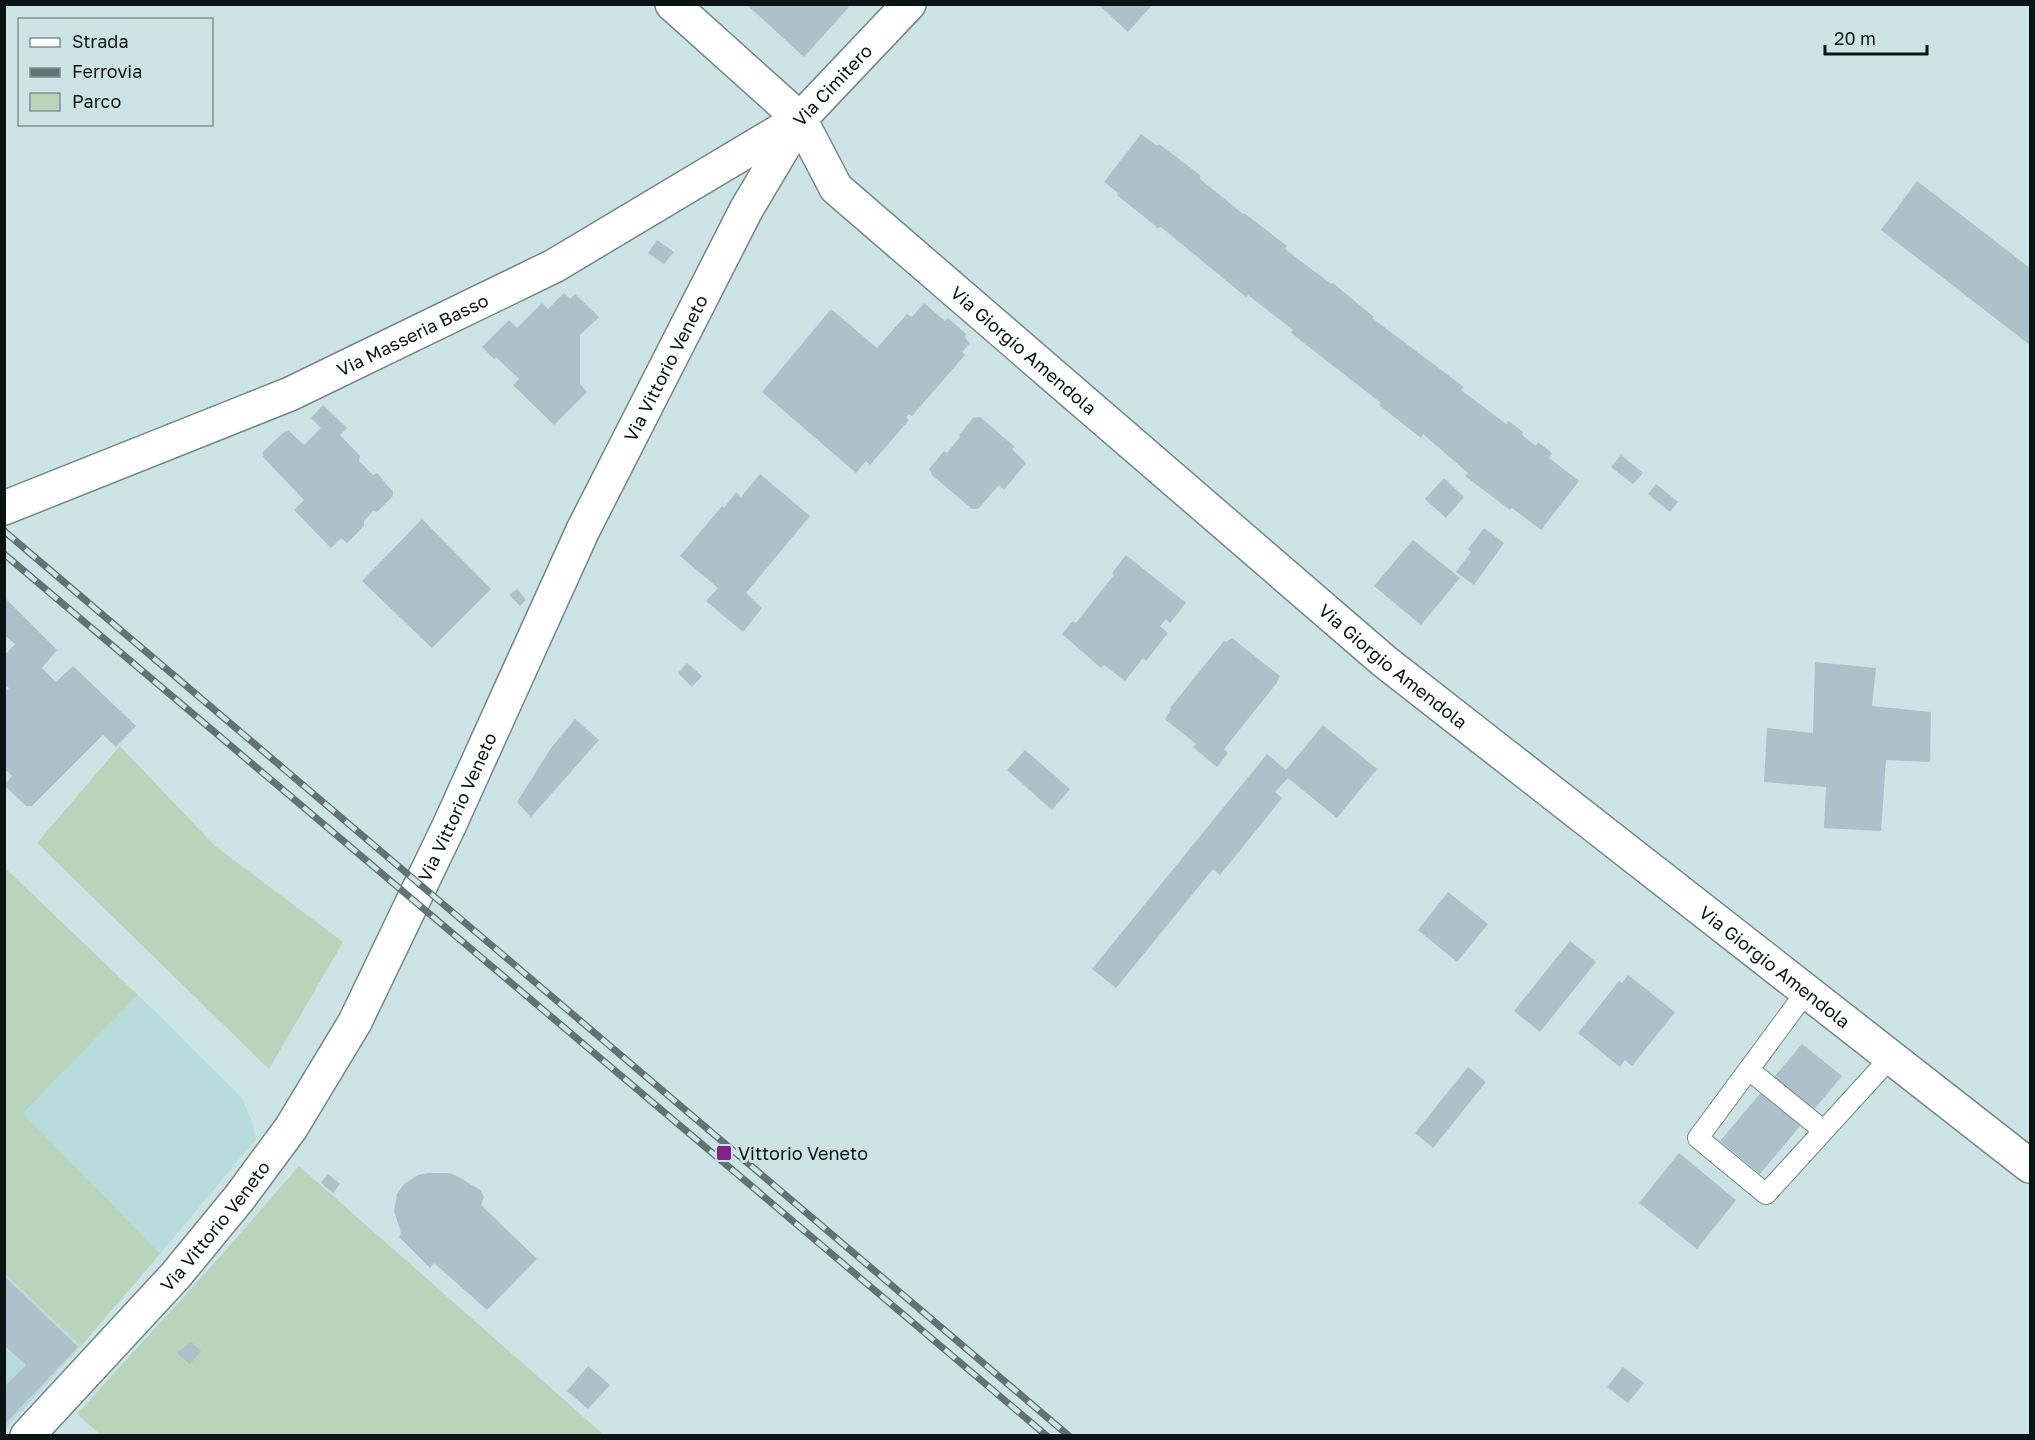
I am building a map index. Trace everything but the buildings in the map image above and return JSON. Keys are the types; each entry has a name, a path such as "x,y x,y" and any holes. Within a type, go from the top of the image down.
{"street":[{"name":"Via Cimitero","path":"672,4 800,119 909,4"},
{"name":"Via Masseria Basso","path":"4,508 290,394 554,266 800,119"},
{"name":"Via Giorgio Amendola","path":"800,119 836,188 1384,662 2031,1167"},
{"name":"Via Vittorio Veneto","path":"27,1436 176,1275 240,1197 291,1128 356,1022 450,825 583,530 746,210 800,119"}],"lane":[{"path":"1806,993 1698,1138 1766,1194 1890,1058"},
{"path":"1749,1070 1823,1130"}],"shaded area":[{"path":"138,995 242,1098 256,1139 160,1254 22,1113"},
{"path":"4,1274 81,1346 5,1430 4,1430"}],"green space":[{"path":"120,746 215,846 343,942 269,1069 37,843"},
{"path":"5,868 138,995 23,1113 160,1254 81,1346 5,1274"},
{"path":"299,1166 604,1435 102,1436 77,1414"}],"railway":[{"path":"4,531 1069,1436"},
{"path":"4,554 1047,1436"}],"place":[{"name":"Vittorio Veneto","path":"724,1153"}]}
